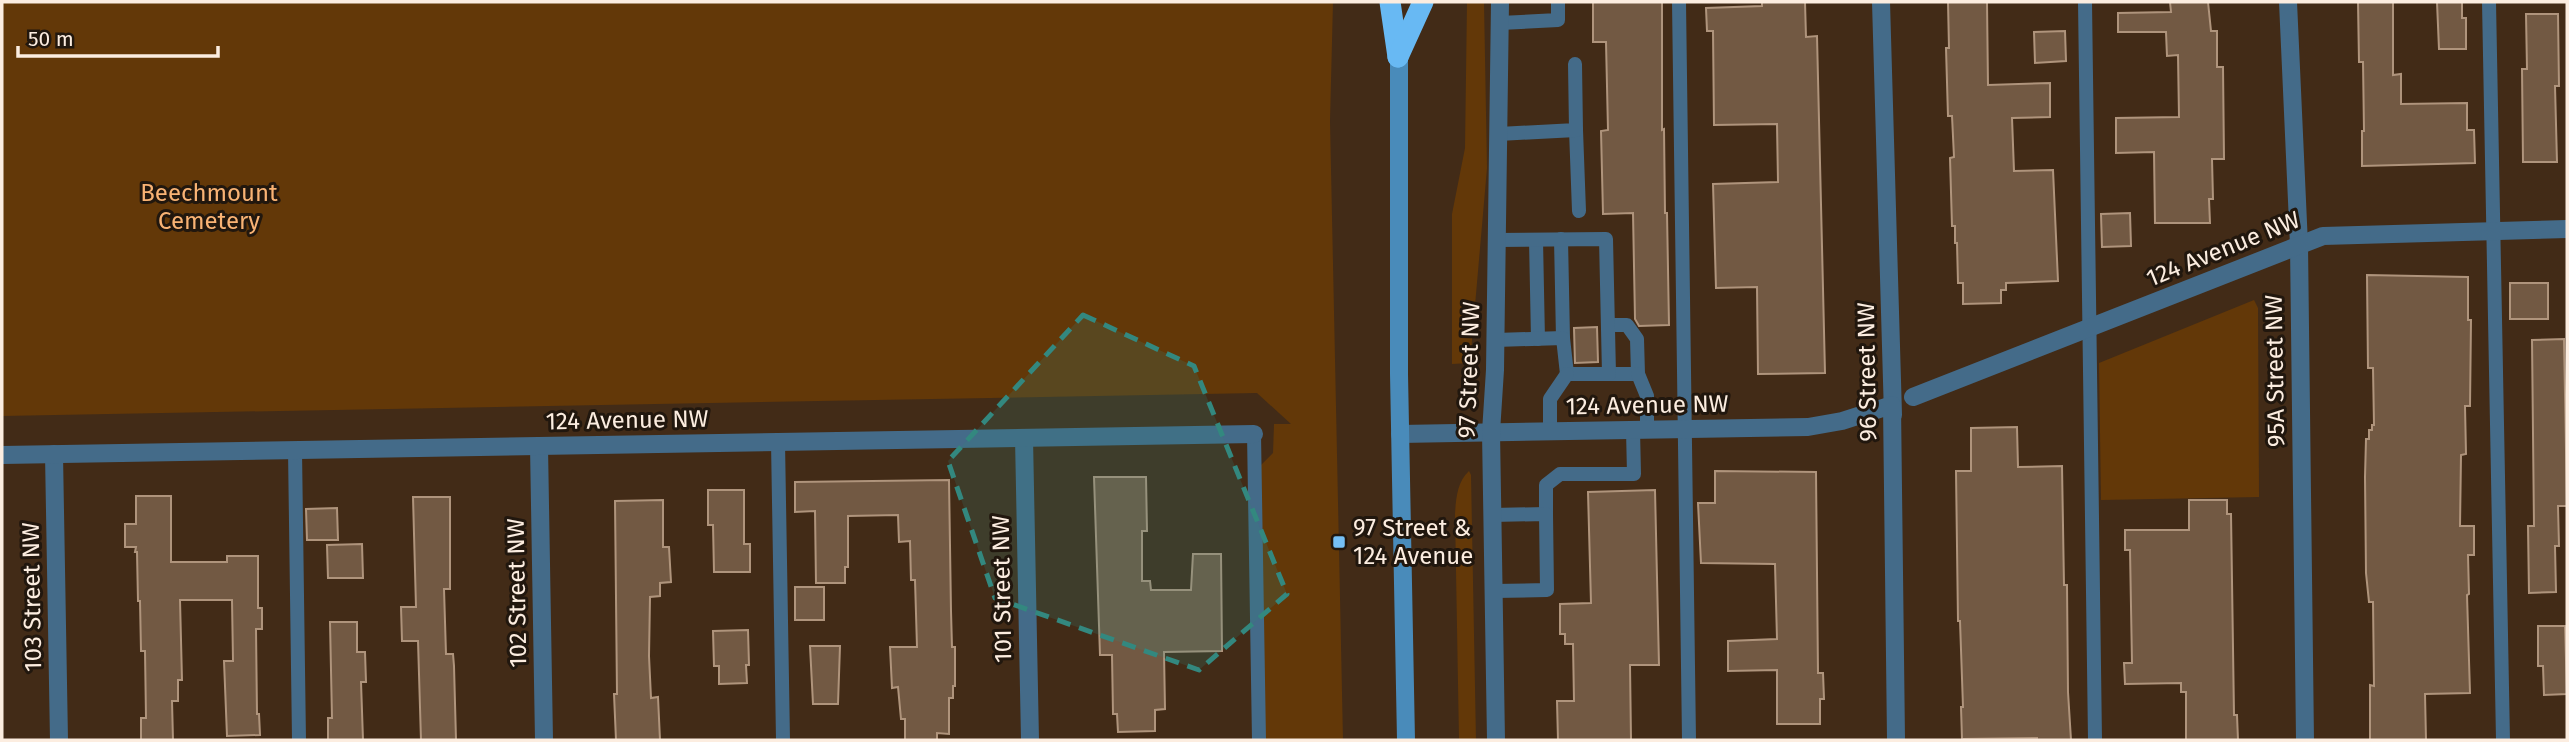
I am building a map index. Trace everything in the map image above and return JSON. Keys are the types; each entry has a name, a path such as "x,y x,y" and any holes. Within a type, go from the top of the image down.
{"highway":[{"path":"1390,2 1398,57"},
{"path":"1398,57 1423,2"}],"main road":[{"path":"1400,2 1400,434 1406,740"}],"street":[{"name":"97 Street NW","path":"1496,740 1491,432 1496,340 1500,2"},
{"name":"96 Street NW","path":"1881,2 1893,412 1896,740"},
{"name":"95A Street NW","path":"2288,2 2299,245 2305,740"},
{"name":"124 Avenue NW","path":"1913,397 2323,236 2567,229"},
{"name":"124 Avenue NW","path":"1400,434 1808,426 1893,412"},
{"name":"124 Avenue NW","path":"2,454 1254,433"},
{"name":"101 Street NW","path":"1024,438 1030,740"},
{"name":"102 Street NW","path":"539,446 544,740"},
{"name":"103 Street NW","path":"54,454 59,740"}],"lane":[{"path":"1500,23 1558,20 1558,2"},
{"path":"1678,2 1689,740"},
{"path":"2085,2 2095,740"},
{"path":"2489,2 2502,740"},
{"path":"1575,64 1578,211"},
{"path":"1499,134 1576,130"},
{"path":"1550,431 1550,399 1567,374 1563,338 1561,239"},
{"path":"1497,240 1606,239 1609,374"},
{"path":"1536,240 1538,339"},
{"path":"1494,591 1548,590 1546,485 1560,474 1634,474 1647,396 1638,374 1637,339 1627,325 1608,326"},
{"path":"1496,340 1563,338"},
{"path":"1567,374 1638,374"},
{"path":"1254,433 1259,740"},
{"path":"778,442 783,740"},
{"path":"295,450 299,740"},
{"path":"1492,515 1546,514"}],"highlighted area":[{"path":"1083,315 1194,366 1287,594 1199,670 995,598 948,461"}],"green space":[{"name":"Beechmount Cemetery","path":"2,2 1333,2 1330,121 1343,740 1264,740 1258,468 1273,453 1274,424 1291,424 1257,393 2,416"},
{"path":"1467,2 1484,2 1487,168 1470,363 1452,364 1452,214 1465,148"},
{"path":"2254,300 2258,308 2259,497 2101,500 2099,363"},
{"path":"1469,471 1476,740 1459,740 1455,514 1460,485"}],"building":[{"path":"1593,2 1662,2 1662,130 1664,129 1669,325 1639,326 1635,319 1633,213 1603,214 1601,131 1608,130 1606,42 1593,42"},
{"path":"1762,2 1805,2 1806,37 1817,36 1825,373 1758,374 1757,287 1716,288 1713,184 1778,182 1777,124 1714,125 1713,31 1707,31 1706,8 1762,6"},
{"path":"1948,2 1987,2 1988,85 2050,83 2050,117 2012,118 2014,171 2053,170 2058,281 2006,283 2006,290 2001,290 2001,303 1963,304 1963,283 1958,283 1957,243 1955,226 1952,226 1952,116 1948,116"},
{"path":"2170,2 2208,2 2211,31 2217,31 2217,67 2223,67 2224,159 2212,159 2213,199 2209,199 2210,223 2155,223 2154,152 2116,153 2116,118 2179,117 2178,55 2167,56 2166,32 2118,32 2118,13 2171,12"},
{"path":"2358,2 2393,2 2393,75 2401,74 2401,104 2467,103 2467,130 2474,130 2475,163 2362,166 2363,62 2359,62"},
{"path":"2437,2 2462,2 2462,18 2466,18 2466,49 2439,49"},
{"path":"2526,14 2558,14 2559,86 2555,86 2557,162 2523,162 2522,69 2527,69"},
{"path":"2065,31 2066,61 2035,63 2034,32"},
{"path":"2130,213 2131,246 2102,247 2101,214"},
{"path":"2367,275 2468,277 2468,320 2471,320 2470,406 2465,406 2466,454 2461,455 2460,526 2474,526 2474,555 2468,555 2467,595 2470,693 2425,694 2426,740 2370,740 2370,685 2374,686 2373,602 2369,602 2366,573 2365,477 2366,439 2369,439 2369,430 2372,430 2374,425 2373,368 2368,368"},
{"path":"2510,283 2548,283 2548,319 2510,319"},
{"path":"1597,327 1598,362 1575,363 1574,328"},
{"path":"2564,339 2567,506 2558,506 2556,592 2529,593 2528,526 2534,526 2532,340"},
{"path":"2017,427 2018,467 2062,466 2071,740 1962,739 1956,471 1971,471 1971,428"},
{"path":"1715,471 1816,472 1818,673 1823,673 1824,699 1820,699 1820,724 1777,724 1777,670 1728,671 1728,641 1777,639 1775,564 1701,563 1698,503 1715,503"},
{"path":"1094,477 1146,477 1147,531 1142,531 1142,581 1150,581 1151,590 1191,590 1193,554 1221,554 1222,651 1164,652 1165,709 1155,710 1155,731 1118,732 1117,714 1113,714 1112,655 1100,655"},
{"path":"949,480 955,686 953,698 949,698 949,734 937,733 937,740 905,740 905,719 901,719 898,687 892,688 890,647 917,647 915,580 911,580 910,541 899,542 898,515 848,516 848,567 845,567 845,583 816,583 815,511 795,512 795,482"},
{"path":"708,490 744,490 744,544 750,544 750,572 714,572 713,525 708,525"},
{"path":"1655,490 1659,665 1630,665 1631,740 1558,740 1557,701 1574,701 1573,644 1565,644 1565,634 1560,634 1560,604 1591,603 1588,492"},
{"path":"136,496 171,496 171,562 227,562 227,556 258,556 258,608 262,608 262,629 256,629 257,714 260,735 227,736 224,661 233,661 232,600 180,600 182,680 178,680 178,701 172,701 173,740 141,740 141,718 146,718 145,651 141,651 137,552 136,547 125,547 125,524 136,524"},
{"path":"413,497 450,497 450,589 444,589 446,654 453,654 454,666 456,740 421,740 418,641 402,641 401,607 416,607"},
{"path":"663,500 663,547 669,547 671,582 660,583 660,596 650,597 649,656 651,698 658,697 660,740 616,740 615,501"},
{"path":"2189,500 2227,500 2227,514 2231,514 2234,715 2237,715 2238,740 2186,740 2186,692 2181,692 2181,683 2125,684 2124,663 2132,663 2130,550 2125,550 2125,530 2189,530"},
{"path":"337,508 338,540 307,540 306,509"},
{"path":"362,544 363,578 328,578 327,545"},
{"path":"795,587 824,587 824,620 795,620"},
{"path":"330,622 357,622 357,652 365,652 366,682 361,682 363,740 328,740 328,718 332,718"},
{"path":"2538,626 2565,626 2567,694 2544,695 2543,666 2538,666"},
{"path":"748,630 747,683 719,684 719,666 714,666 713,631"},
{"path":"810,646 840,646 838,704 813,704"}],"place":[{"name":"97 Street & 124 Avenue","path":"1339,542"}]}
